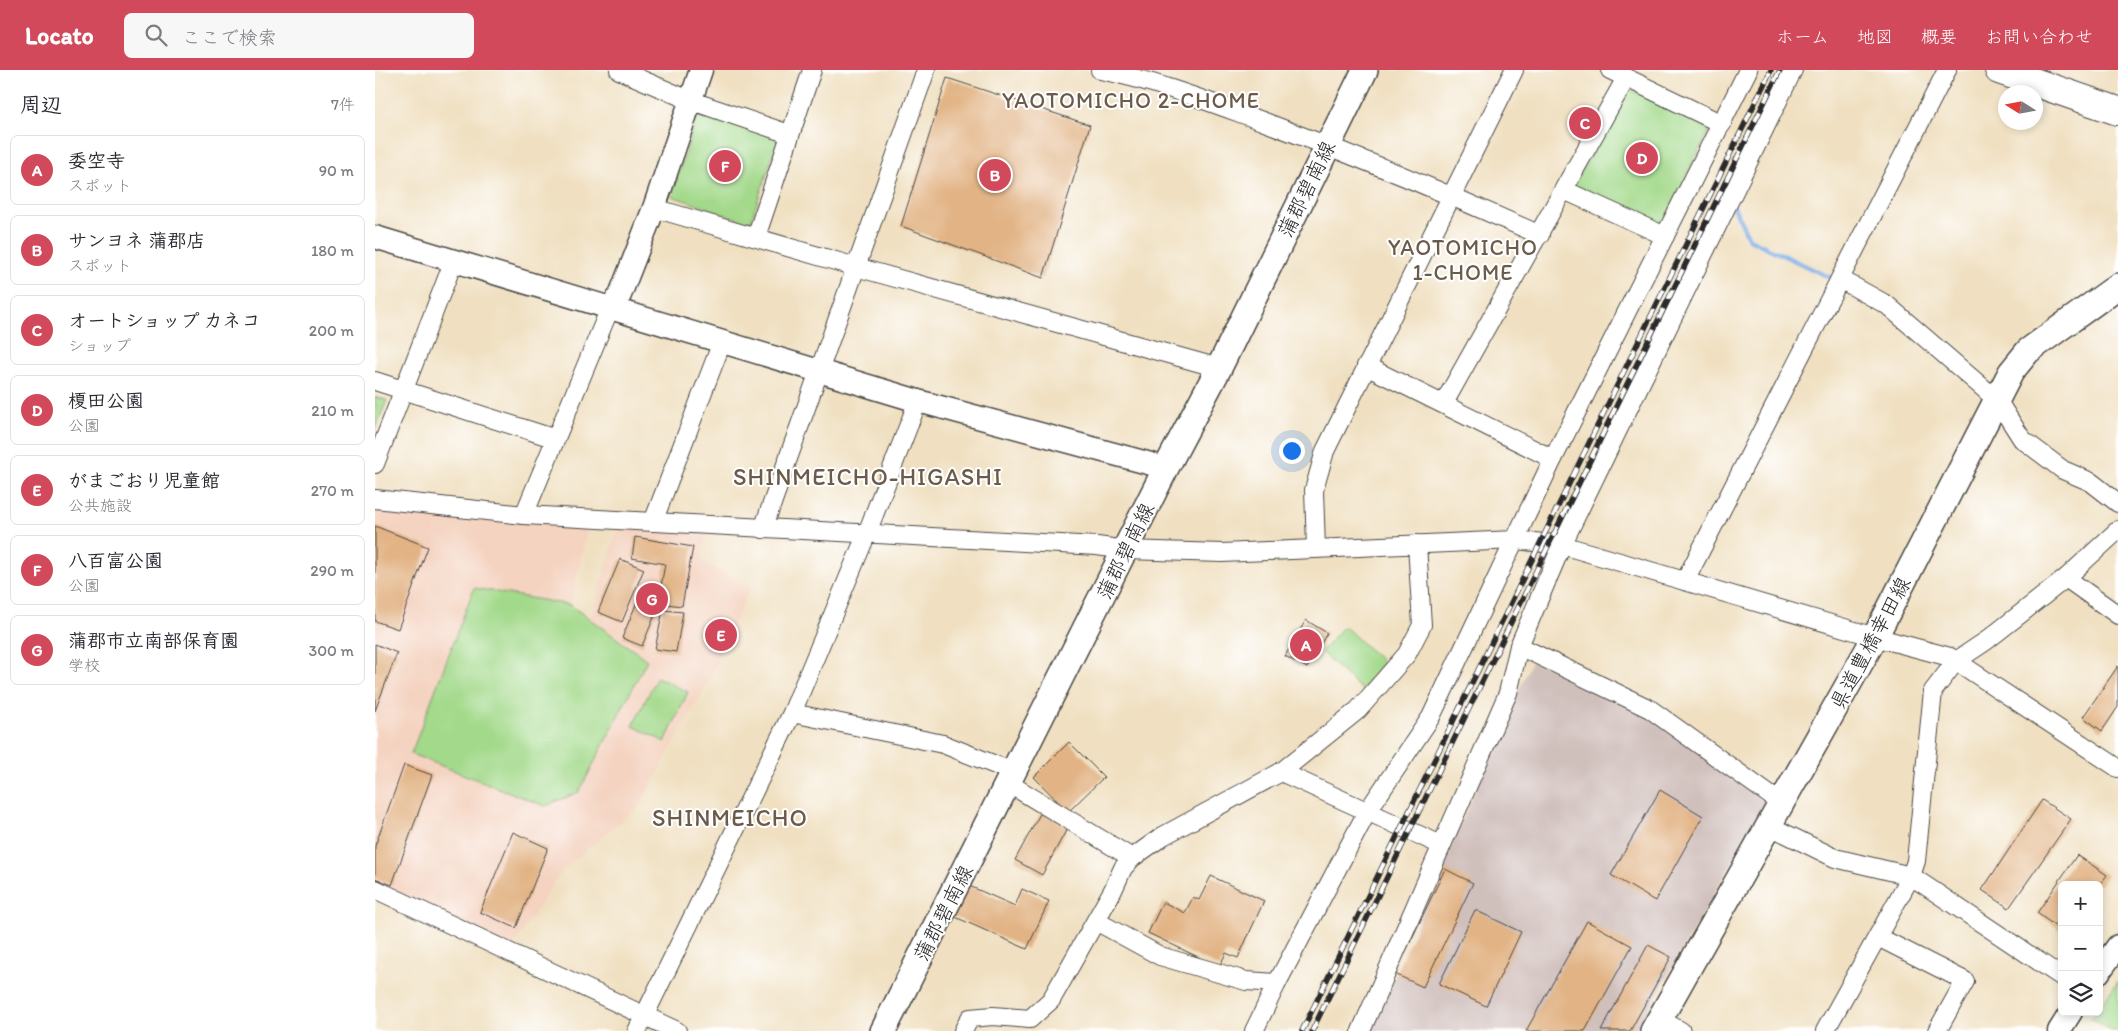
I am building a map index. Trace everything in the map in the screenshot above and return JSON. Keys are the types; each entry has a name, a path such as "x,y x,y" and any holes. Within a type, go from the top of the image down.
{"main road":[{"name":"蒲郡碧南線","path":"883,1031 1166,468 1219,368 1365,70"},
{"path":"1999,70 2118,111"},
{"path":"2049,70 2118,94"},
{"name":"県道豊橋幸田線","path":"1656,1025 1875,637 2011,372 2028,351 2118,286"}],"street":[{"path":"619,70 689,100 789,134"},
{"path":"524,515 610,308 620,295 654,208 689,100 701,70"},
{"path":"756,237 812,70"},
{"path":"763,529 926,70"},
{"path":"1316,548 1314,490 1325,451 1515,70"},
{"path":"1610,70 1722,124"},
{"path":"1255,1031 1277,983 1367,812 1431,717 1553,459 1748,70"},
{"path":"1361,1031 1508,693 1519,646 1562,545 1793,70"},
{"path":"1685,580 1947,70"},
{"path":"1111,71 1155,83 1328,145 1452,195 1540,235"},
{"path":"1444,403 1540,235 1626,78"},
{"path":"1564,190 1665,236"},
{"path":"654,208 856,267 1219,368"},
{"path":"375,237 918,400 1166,468"},
{"path":"375,464 454,260"},
{"path":"1840,280 1887,305 1997,400 2022,439 2063,470 2091,482 2118,503"},
{"path":"653,522 722,342"},
{"path":"1366,366 1444,403 1553,459"},
{"path":"375,381 556,439"},
{"path":"641,1023 792,713 867,533 918,400"},
{"path":"375,499 524,515 1097,546 1126,550 1222,553 1515,540 1562,545 1875,637 1950,657 2118,768"},
{"path":"1825,1031 1879,937 1911,876 1916,861 1933,691 1956,661 1986,641 2066,578 2118,530"},
{"path":"963,1031 970,1018 993,1016 1030,1019 1051,1000 1096,921 1123,868 1132,858 1163,836 1281,772 1358,710 1407,654 1422,625 1417,544"},
{"path":"2066,578 2118,614"},
{"path":"1519,646 1650,709 1782,804"},
{"path":"792,713 943,744 1011,778 1132,858"},
{"path":"1281,772 1441,845"},
{"path":"1769,826 1835,858 1911,876 2058,974"},
{"path":"375,890 641,1023 677,1031"},
{"path":"1096,921 1160,956 1246,982 1277,983"},
{"path":"1879,937 1965,981 1937,1031"},
{"path":"2100,971 2118,946"},
{"path":"2059,1031 2068,1016"},
{"path":"1656,1025 1681,1031"}],"shaded area":[{"path":"375,499 590,519 570,605 591,617 620,520 708,525 701,561 751,586 706,686 640,805 562,871 509,953 375,889"},
{"path":"1533,658 1648,713 1766,803 1636,1031 1371,1031"}],"green space":[{"path":"1629,89 1708,125 1709,131 1662,225 1573,186"},
{"path":"698,112 780,135 750,223 672,196"},
{"path":"375,397 387,400 375,430"},
{"path":"474,588 570,605 647,660 579,792 545,806 411,754"},
{"path":"1344,626 1383,662 1362,690 1321,652"},
{"path":"657,677 688,692 665,742 633,726"},
{"path":"2118,981 2118,1031 2111,1031 2091,1018 2093,1016 2103,1016 2103,1002"}],"building":[{"path":"947,78 1090,125 1043,278 901,226"},
{"path":"375,526 428,547 398,629 375,621"},
{"path":"635,537 693,547 682,606 658,603 665,564 632,558"},
{"path":"620,559 644,569 622,622 598,612"},
{"path":"637,602 657,610 642,646 622,638"},
{"path":"663,610 683,612 676,652 655,649"},
{"path":"1306,620 1327,633 1307,668 1285,656"},
{"path":"375,644 397,653 375,711"},
{"path":"2118,666 2118,707 2102,731 2083,717"},
{"path":"1069,742 1104,777 1068,812 1034,777"},
{"path":"404,765 432,775 392,885 375,878 375,846"},
{"path":"1660,790 1703,816 1655,901 1611,875"},
{"path":"2042,800 2071,819 2009,908 1982,890"},
{"path":"1041,812 1068,827 1042,875 1015,860"},
{"path":"513,832 548,848 516,928 480,912"},
{"path":"2077,855 2107,875 2103,881 2059,881"},
{"path":"1445,869 1473,883 1423,987 1395,974"},
{"path":"1211,876 1264,901 1238,958 1226,953 1219,967 1148,933 1163,902 1185,913 1193,897 1199,900"},
{"path":"2058,883 2058,928 2037,913"},
{"path":"967,885 1015,906 1022,889 1049,901 1027,949 953,916"},
{"path":"1475,910 1521,932 1486,1006 1439,984"},
{"path":"1587,921 1632,946 1585,1031 1526,1031"},
{"path":"1648,945 1671,957 1630,1031 1601,1031"}],"waterway":[{"path":"1734,207 1749,239 1831,278"}],"railway":[{"path":"1302,1031 1771,70"},
{"path":"1312,1031 1780,70"}],"place":[{"name":"オートショップ カネコ","path":"1585,123"},
{"name":"榎田公園","path":"1642,158"},
{"name":"八百富公園","path":"725,166"},
{"name":"サンヨネ 蒲郡店","path":"995,175"},
{"name":"蒲郡市立南部保育園","path":"652,599"},
{"name":"がまごおり児童館","path":"721,635"},
{"name":"委空寺","path":"1306,645"}],"district":[{"name":"YAOTOMICHO 2-CHOME","path":"1131,100"},
{"name":"YAOTOMICHO 1-CHOME","path":"1463,260"},
{"name":"SHINMEICHO-HIGASHI","path":"868,476"},
{"name":"SHINMEICHO","path":"730,817"}]}
